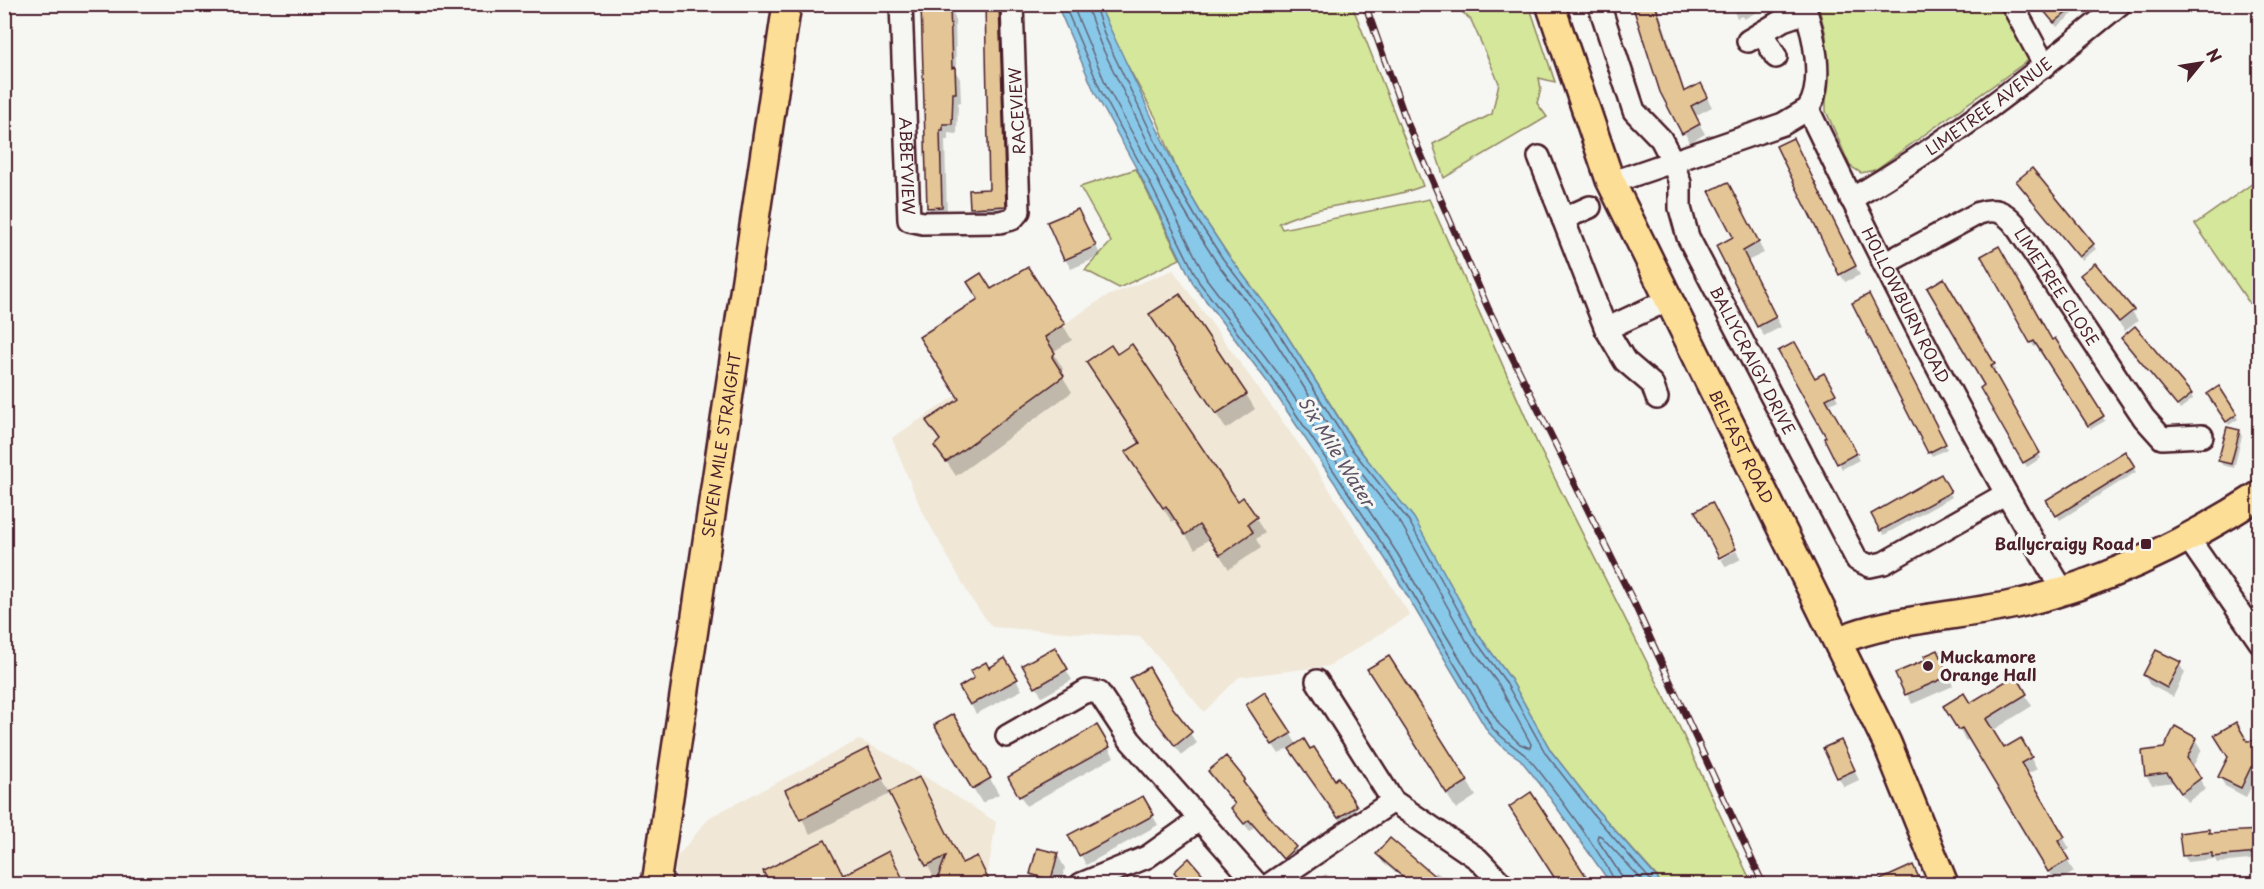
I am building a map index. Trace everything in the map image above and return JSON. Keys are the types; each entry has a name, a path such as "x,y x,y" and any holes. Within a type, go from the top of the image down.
{"main road":[{"name":"SEVEN MILE STRAIGHT","path":"656,885 787,4"},
{"name":"BELFAST ROAD","path":"1550,4 1610,180 1887,743 1944,885"},
{"path":"1838,641 1874,629 2016,604 2062,591 2130,567 2188,538 2259,495"}],"street":[{"name":"ABBEYVIEW","path":"901,4 909,220 923,223 1000,222 1015,217"},
{"name":"RACEVIEW","path":"1012,4 1021,199 1015,217"},
{"name":"BALLYCRAIGY DRIVE","path":"1599,4 1634,111 1661,139 1672,160 1680,183 1680,208 1688,237 1857,560 1867,566 1881,565 2006,494"},
{"path":"2012,4 2045,66"},
{"name":"LIMETREE AVENUE","path":"1851,198 1906,164 2045,66 2120,4"},
{"path":"1610,180 1625,178 1672,160 1783,124 1808,109 1815,90 1816,65 1805,8 1755,37 1776,57"},
{"name":"HOLLOWBURN ROAD","path":"1808,109 1884,264 2006,494 2062,591"},
{"path":"1539,157 1606,329 1625,361 1650,370 1657,398"},
{"path":"1563,219 1590,207"},
{"name":"LIMETREE CLOSE","path":"1884,264 1979,213 1996,210 2002,212 2014,223 2144,418 2162,438 2202,436"},
{"path":"1606,329 1668,300"},
{"path":"2188,538 2259,642"},
{"path":"1317,681 1393,801 1478,859 1502,885"},
{"path":"1007,736 1085,692 1096,691 1102,695 1130,740 1257,885"},
{"path":"1270,885 1393,801"},
{"path":"1081,885 1147,857 1199,820"}],"shaded area":[{"path":"1173,270 1313,464 1410,615 1329,666 1239,677 1204,712 1141,637 992,627 972,600 921,509 892,438 1105,297"},
{"path":"859,740 892,756 996,822 986,884 674,884 677,857 710,817"}],"green space":[{"path":"1099,5 1352,5 1423,186 1387,196 1314,210 1279,223 1282,229 1429,199 1538,445 1679,726 1752,884 1660,884 1658,878 1597,810 1551,751 1510,678 1478,634 1424,538 1355,443 1277,320 1205,220 1179,175 1157,120 1112,37"},
{"path":"1454,5 1529,5 1555,82 1539,78 1541,89 1537,103 1547,117 1444,178 1433,144 1492,114 1499,83 1471,20"},
{"path":"1818,5 1999,5 2030,59 1875,170 1861,173 1850,166 1826,111 1826,35"},
{"path":"1136,169 1180,259 1119,288 1085,270 1111,242 1080,187"},
{"path":"2259,179 2259,317 2195,224"}],"water":[{"name":"Six Mile Water","path":"1057,5 1099,5 1179,175 1205,220 1279,323 1355,444 1414,518 1478,634 1510,678 1551,751 1597,810 1660,884 1611,884 1520,759 1505,749 1488,732 1386,560 1269,384 1194,285 1140,175 1095,93"}],"building":[{"path":"921,4 950,6 952,68 955,67 956,93 953,93 952,124 943,124 943,130 940,130 942,207 927,208"},
{"path":"985,4 999,4 1006,206 970,208 969,190 989,189"},
{"path":"1632,4 1655,4 1684,92 1701,83 1708,97 1691,106 1700,124 1682,134 1660,92"},
{"path":"2038,4 2077,4 2054,23"},
{"path":"1793,138 1856,266 1839,275 1776,146"},
{"path":"2032,168 2094,244 2079,257 2016,181"},
{"path":"1728,182 1759,242 1743,251 1776,317 1757,327 1716,246 1733,237 1709,191"},
{"path":"1078,209 1096,246 1064,260 1047,222"},
{"path":"1999,246 2052,340 2055,338 2104,416 2088,426 2034,341 2030,343 1981,256"},
{"path":"2095,263 2134,310 2119,322 2080,275"},
{"path":"1028,267 1065,324 1045,337 1055,353 1052,357 1064,376 946,462 934,446 940,440 926,421 959,399 919,337 978,299 967,282 981,273 991,289"},
{"path":"1944,278 1995,364 1991,366 2040,453 2023,463 1980,388 1984,385 1927,288"},
{"path":"1180,294 1247,394 1216,414 1149,314"},
{"path":"1869,294 1946,444 1928,453 1852,303"},
{"path":"2135,326 2192,394 2177,406 2121,338"},
{"path":"1795,342 1815,378 1824,373 1836,394 1826,399 1857,453 1837,464 1824,438 1826,437 1778,351"},
{"path":"1132,344 1238,501 1243,497 1257,517 1248,524 1253,532 1220,555 1199,525 1185,535 1166,506 1163,508 1125,452 1140,443 1086,362 1111,345 1117,354"},
{"path":"2219,386 2237,414 2226,422 2207,394"},
{"path":"2227,427 2240,430 2231,464 2218,461"},
{"path":"2125,451 2135,467 2056,516 2046,500"},
{"path":"1941,474 1951,492 1880,531 1871,514"},
{"path":"1712,502 1736,549 1719,558 1695,511"},
{"path":"1055,647 1068,669 1035,688 1022,665"},
{"name":"Muckamore Orange Hall","path":"1938,650 1949,676 1905,695 1895,673 1926,660 1924,656"},
{"path":"2156,650 2181,662 2167,688 2143,675"},
{"path":"1389,656 1468,781 1447,794 1367,669"},
{"path":"1005,658 1018,679 970,705 959,687 974,678 970,671 986,662 989,668"},
{"path":"1149,667 1173,708 1192,732 1175,746 1152,716 1130,678"},
{"path":"2016,675 2027,694 1986,719 2004,748 2021,738 2032,757 2021,763 2065,837 2058,841 2069,860 2048,872 1962,728 1958,730 1943,706 1964,693 1970,703"},
{"path":"1265,692 1292,733 1272,745 1246,705"},
{"path":"953,714 991,778 972,789 934,725"},
{"path":"2236,722 2247,741 2259,740 2259,766 2251,767 2241,788 2218,777 2228,757 2214,735"},
{"path":"1097,725 1110,747 1019,797 1008,777"},
{"path":"2175,726 2197,738 2187,758 2201,778 2181,793 2167,773 2145,776 2142,751 2164,748"},
{"path":"1304,739 1310,749 1314,747 1335,780 1338,777 1357,806 1338,818 1289,749"},
{"path":"1841,740 1855,770 1837,778 1823,748"},
{"path":"868,748 883,778 800,820 785,790"},
{"path":"1226,756 1245,779 1243,782 1268,815 1296,847 1283,859 1249,820 1244,824 1231,808 1235,804 1208,771"},
{"path":"919,777 962,863 977,856 991,885 935,885 946,856 926,866 889,792"},
{"path":"1531,792 1588,879 1580,885 1559,885 1509,807"},
{"path":"1143,796 1154,815 1079,856 1068,835"},
{"path":"2209,829 2209,833 2259,830 2259,853 2212,857 2212,853 2182,856 2179,833"},
{"path":"1390,838 1445,885 1412,885 1376,854"},
{"path":"825,840 843,875 889,851 906,885 770,885 763,871"},
{"path":"1037,848 1058,853 1051,880 1030,874"},
{"path":"1189,858 1212,885 1185,885 1174,872"},
{"path":"1913,865 1920,880 1909,885 1869,885"}],"railway":[{"path":"1365,4 1406,120 1488,308 1634,603 1763,884"}],"place":[{"name":"Ballycraigy Road","path":"2146,544"},
{"name":"Muckamore Orange Hall","path":"1928,666"}]}
